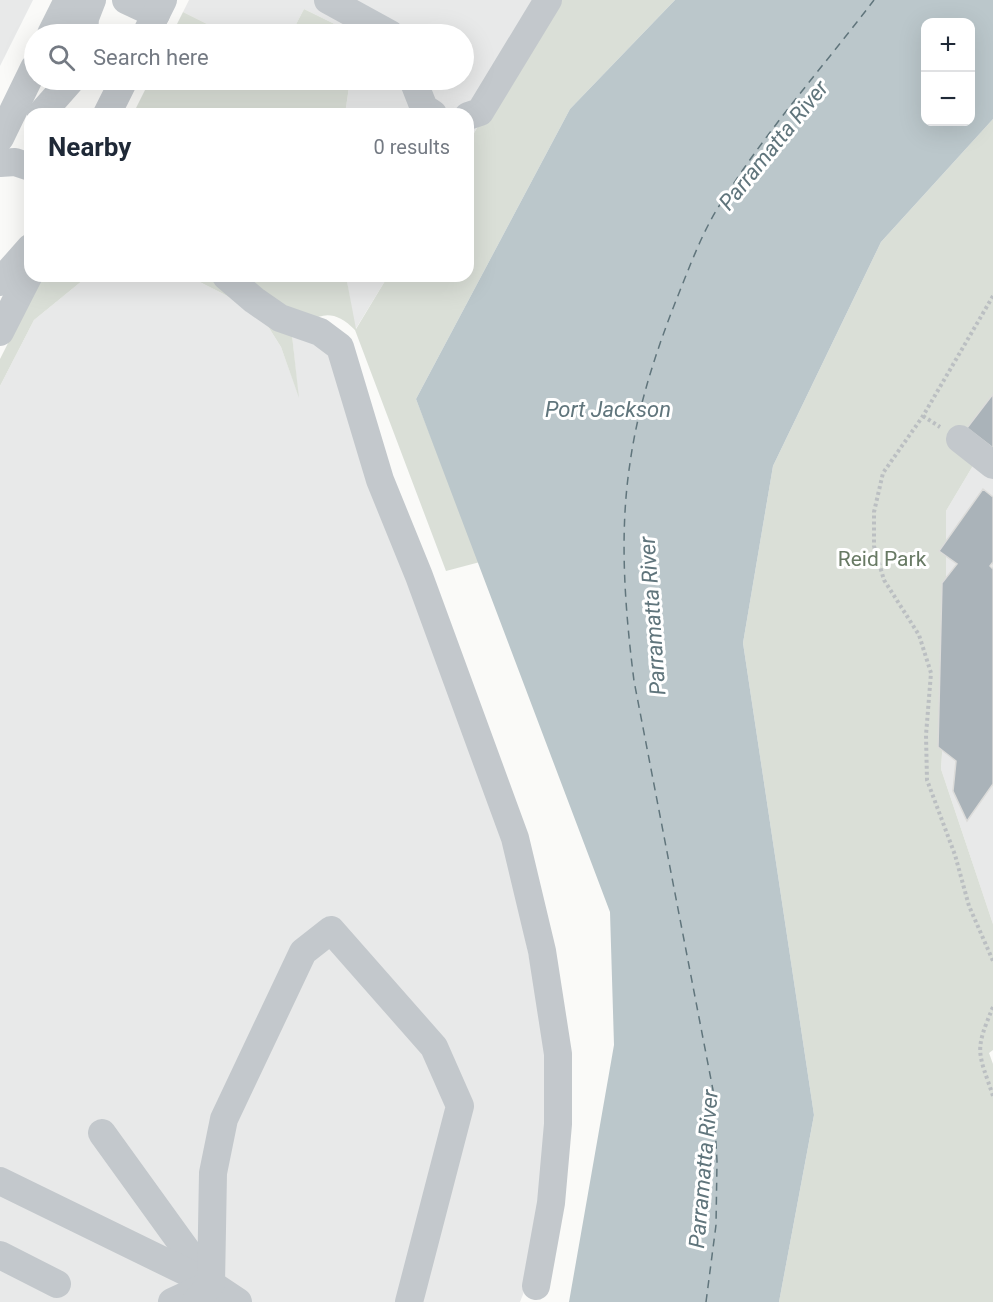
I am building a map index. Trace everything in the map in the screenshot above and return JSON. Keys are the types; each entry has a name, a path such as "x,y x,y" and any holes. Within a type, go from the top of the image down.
{"street":[{"path":"56,24 68,0"},
{"path":"85,24 92,0"},
{"path":"126,0 155,16"},
{"path":"328,0 372,24"},
{"path":"474,114 480,112 548,0"},
{"path":"0,138 24,89"},
{"path":"46,108 61,90"},
{"path":"110,108 119,90"},
{"path":"417,90 424,108"},
{"path":"0,157 24,131"},
{"path":"0,163 15,162 24,165"},
{"path":"0,282 24,255"},
{"path":"0,332 25,282"},
{"path":"233,282 280,318 320,332 340,347 380,480 419,576 514,838 542,951 558,1054 558,1124 550,1203 536,1286"},
{"path":"960,439 993,465"},
{"path":"203,1293 213,1173 224,1119 303,952 331,930 434,1047 460,1106 409,1302"},
{"path":"102,1133 203,1293"},
{"path":"0,1180 203,1293 238,1302"},
{"path":"0,1256 57,1284"},
{"path":"172,1302 203,1293"}],"path":[{"path":"993,296 922,416 883,473 874,512 874,546 884,580 920,635 931,674 926,735 927,780 955,855 969,906 993,961"},
{"path":"993,1007 979,1041 980,1056 993,1096"}],"shaded area":[{"path":"0,0 33,0 0,66"},
{"path":"189,0 554,0 474,133 474,108 346,108 349,90 474,90 474,24 335,24 304,9 296,24 207,24 183,12"},
{"path":"81,282 200,282 259,312 281,347 298,394 292,335 331,350 508,855 551,1064 550,1154 529,1279 520,1302 0,1302 0,386 34,320"},
{"path":"347,282 384,282 355,330"},
{"path":"993,432 993,924 941,769 946,693 946,511"}],"green space":[{"path":"554,0 675,0 570,109 416,399 480,562 446,571 355,330 338,317 330,315 315,318 292,335 299,398 281,347 259,312 200,282 347,282 356,329 384,282 474,282 474,133"},
{"path":"304,9 335,24 296,24"},
{"path":"183,12 207,24 177,24"},
{"path":"145,90 349,90 346,108 136,108"},
{"name":"Reid Park","path":"993,119 993,432 946,511 946,693 941,769 993,924 993,1050 989,1053 993,1064 993,1302 779,1302 814,1115 743,643 773,466 881,242"},
{"path":"39,282 81,282 34,320 0,386 0,359"}],"water":[{"name":"Port Jackson","path":"675,0 993,0 993,119 881,242 773,466 743,643 814,1115 779,1302 569,1302 614,1045 610,912 416,399 570,109"}],"building":[{"path":"993,394 993,448 967,428"},
{"path":"983,489 993,497 993,562 990,566 993,569 993,784 967,821 953,791 956,761 938,747 942,583 957,564 939,551"}],"ferry route":[{"path":"706,1302 716,1225 717,1161 713,1090 634,681 624,572 625,517 630,463 638,421 655,358 677,298 708,226 738,176 757,150 874,0"}],"water label":[{"name":"Parramatta River","path":"773,145"},
{"name":"Parramatta River","path":"652,616"},
{"name":"Parramatta River","path":"703,1169"}]}
